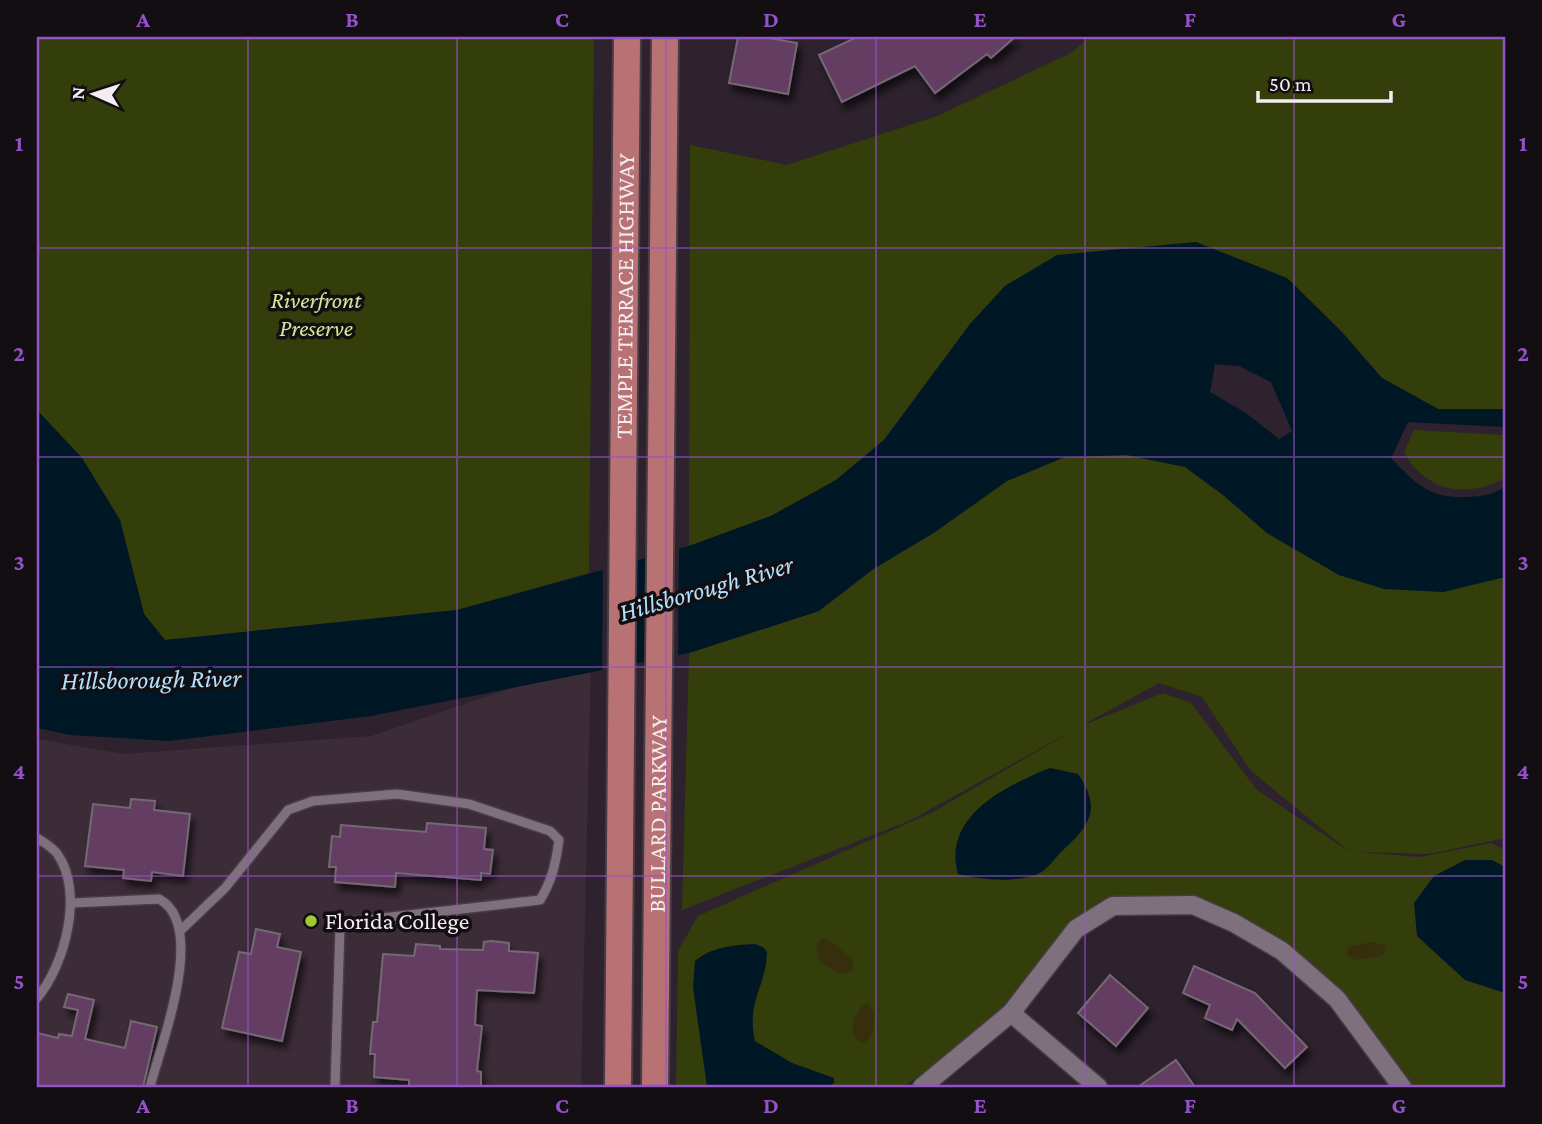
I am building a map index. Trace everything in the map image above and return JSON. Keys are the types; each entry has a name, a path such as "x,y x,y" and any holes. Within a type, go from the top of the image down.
{"main road":[{"name":"TEMPLE TERRACE HIGHWAY","path":"621,557 626,37"},
{"name":"TEMPLE TERRACE HIGHWAY","path":"661,542 665,37"},
{"name":"BULLARD PARKWAY","path":"655,1087 661,542"},
{"name":"BULLARD PARKWAY","path":"618,1087 621,557"}],"street":[{"path":"922,1087 1011,1013 1050,959 1076,929 1113,906 1193,905 1282,951 1337,999 1402,1087"},
{"path":"1011,1013 1098,1087"}],"lane":[{"path":"180,931 225,888 288,810 313,801 397,794 470,804 550,831 559,840 551,883 540,900 355,921 340,928 335,1087"},
{"path":"37,838 58,853 68,879 72,904 56,962 37,998"},
{"path":"72,904 159,899 168,904 180,931 183,956 150,1087"}],"shaded area":[{"name":"Florida College","path":"591,661 581,1087 37,1087 37,739 123,754 371,736"}],"green space":[{"name":"Riverfront Preserve","path":"37,37 594,37 589,573 457,610 165,640 144,614 120,520 82,458 37,410"},
{"path":"1090,37 1505,37 1505,409 1438,409 1382,378 1341,331 1287,278 1057,255 1005,286 970,324 884,440 836,480 771,516 689,546 690,145 787,165 937,116 1071,53"},
{"path":"1414,430 1505,435 1505,478 1491,485 1462,490 1435,483 1423,476 1404,452"},
{"path":"1127,455 1185,467 1267,533 1339,575 1443,592 1505,577 1505,841 1501,839 1429,854 1356,852 1420,857 1491,843 1505,850 1505,1087 1411,1087 1333,983 1262,928 1209,903 1149,896 1106,899 1069,924 1003,1006 966,1045 903,1087 676,1087 678,951 698,916 933,812 1079,727 909,821 682,910 689,653 819,611 874,569 935,532 1007,481 1065,457","holes":["1159,683 1202,697 1251,771 1350,852 1257,790 1191,703 1163,693 1081,726"]}],"sand":[{"path":"822,938 832,942 852,959 853,971 839,974 819,960 816,946"},
{"path":"1373,942 1386,946 1383,956 1356,960 1346,954 1350,946"},
{"path":"865,1004 872,1008 874,1019 871,1036 864,1043 856,1039 853,1024 858,1011"}],"water":[{"name":"Hillsborough River","path":"1196,242 1287,278 1341,331 1382,378 1438,409 1505,409 1505,427 1408,422 1391,458 1416,482 1443,495 1478,496 1505,487 1505,577 1443,592 1384,589 1339,575 1267,533 1185,467 1127,455 1065,457 1007,481 935,532 873,569 819,611 689,653 371,716 169,741 71,735 37,728 37,410 82,458 120,520 144,614 165,640 457,610 689,546 771,516 836,480 884,440 970,324 1005,286 1057,255","holes":["1215,364 1239,366 1271,382 1292,431 1279,439 1246,413 1210,392"]},
{"path":"1050,768 1078,774 1085,786 1091,807 1090,816 1080,833 1038,874 1019,879 998,880 958,874 956,854 959,836 968,820 997,794"},
{"path":"1465,860 1492,860 1505,867 1505,993 1465,980 1417,936 1414,903 1434,876"},
{"path":"755,944 767,952 753,1015 755,1041 792,1063 834,1078 834,1083 828,1087 707,1087 693,987 695,961 716,950"}],"pier":[{"path":"679,545 678,659 646,665 647,554"},
{"path":"635,557 634,667 602,674 603,566"}],"building":[{"path":"738,37 764,37 797,43 788,94 729,83"},
{"path":"857,37 1015,37 991,58 987,54 935,93 915,66 842,102 819,55"},
{"path":"131,799 155,801 154,810 190,814 183,876 152,872 151,881 123,878 124,870 85,866 93,804 130,808"},
{"path":"427,823 486,828 484,849 493,850 490,874 481,873 481,880 396,873 395,887 335,882 336,867 329,867 332,836 340,837 341,825 426,832"},
{"path":"256,929 280,934 277,947 301,952 282,1041 222,1028 239,952 251,954"},
{"path":"484,942 509,943 509,951 538,953 534,993 477,990 475,1025 482,1026 477,1071 481,1072 481,1087 409,1087 409,1080 374,1077 375,1054 370,1054 373,1022 377,1022 383,954 414,956 416,944 440,946 440,949 483,950"},
{"path":"1194,966 1255,993 1307,1047 1285,1068 1237,1019 1232,1030 1205,1018 1210,1005 1183,993"},
{"path":"1110,975 1148,1008 1116,1046 1078,1013"},
{"path":"68,994 94,1000 85,1039 125,1048 131,1021 157,1027 143,1087 37,1087 37,1033 58,1038 59,1034 72,1036 78,1010 64,1007"},
{"path":"1176,1060 1195,1087 1138,1087"}],"place":[{"name":"Florida College","path":"311,921"}]}
